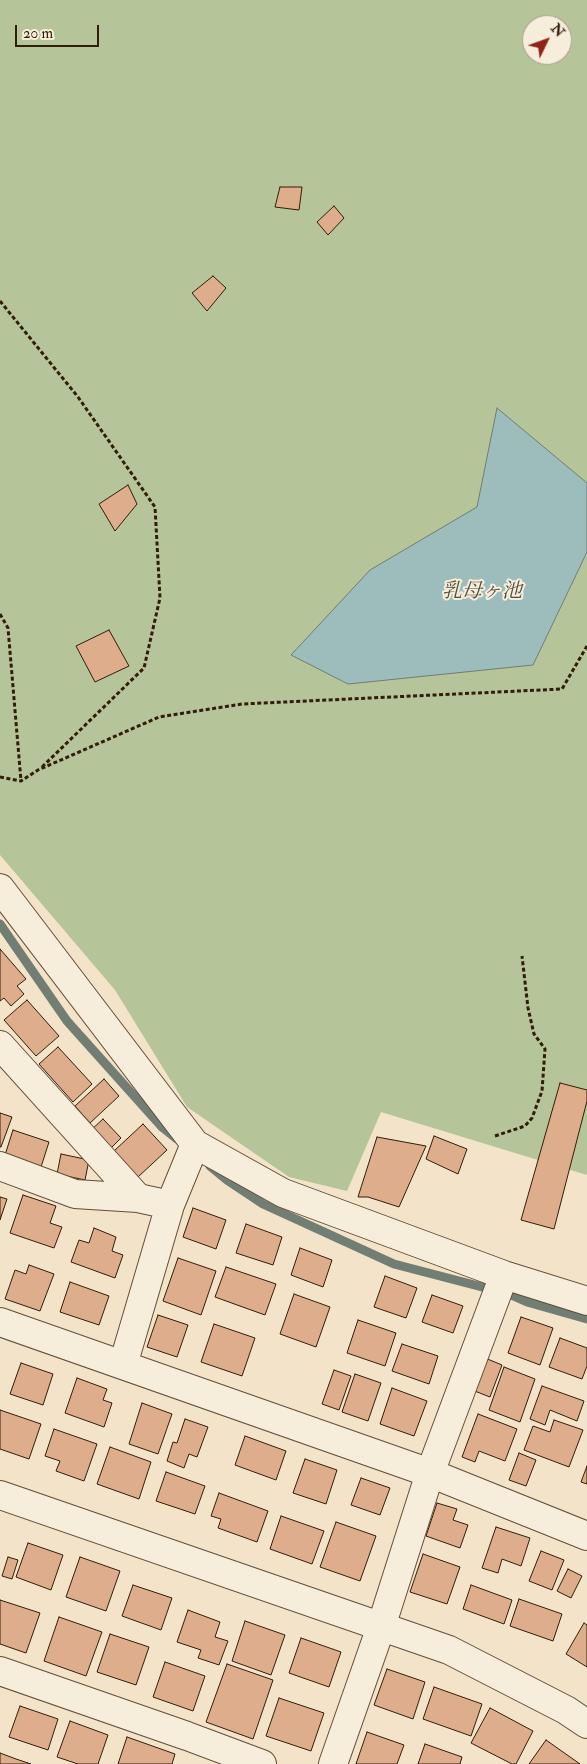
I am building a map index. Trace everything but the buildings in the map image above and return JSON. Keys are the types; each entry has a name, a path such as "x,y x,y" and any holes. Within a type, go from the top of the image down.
{"street":[{"path":"0,888 191,1153 283,1193 504,1276 587,1301"},
{"path":"0,1045 138,1198"},
{"path":"123,1365 170,1205 191,1153"},
{"path":"0,1166 75,1194 138,1198 170,1205"},
{"path":"333,1764 381,1627 430,1473 504,1276"},
{"path":"0,1322 430,1473 587,1536"},
{"path":"0,1495 449,1650 566,1710 587,1724"},
{"path":"0,1671 262,1764"}],"path":[{"path":"0,300 78,398 155,507 160,598 144,668 38,770"},
{"path":"0,614 8,628 21,781"},
{"path":"0,777 21,781 38,770 159,717 242,704 562,689 587,646"},
{"path":"495,1136 525,1126 532,1118 542,1091 545,1049 534,1034 528,1008 522,956"}],"green space":[{"path":"0,0 587,0 587,1175 381,1112 347,1191 289,1177 187,1107 115,990 0,855"}],"water":[{"name":"乳母ヶ池","path":"497,408 587,483 587,552 533,665 348,684 291,655 370,570 477,507"}],"waterway":[{"path":"0,924 67,1021 162,1127 177,1139"},
{"path":"210,1166 263,1204 394,1264 509,1294 527,1302 587,1319"}]}
